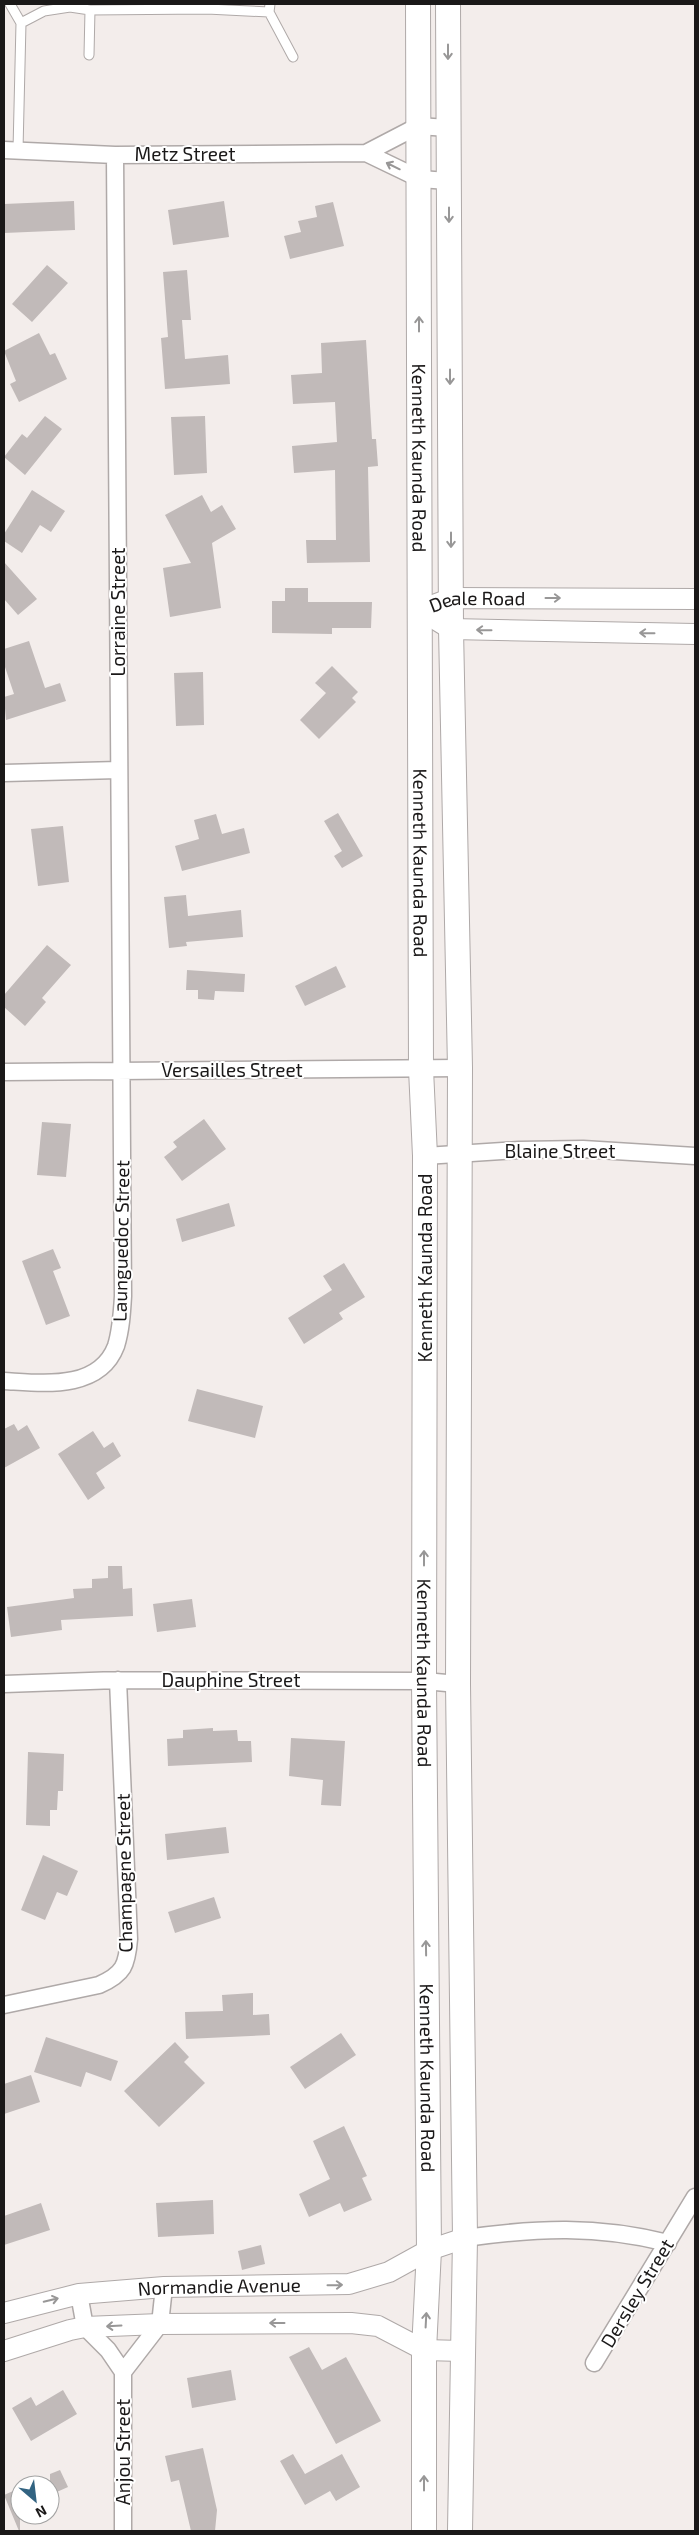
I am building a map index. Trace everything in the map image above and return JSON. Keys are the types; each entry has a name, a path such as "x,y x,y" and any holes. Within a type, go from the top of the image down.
{"main road":[{"name":"Kenneth Kaunda Road","path":"418,4 420,179 421,1069 425,1156 424,1681 429,2250 424,2350 424,2531"},
{"name":"Kenneth Kaunda Road","path":"448,4 451,629 460,1068 458,1684 465,2238 460,2531"}],"street":[{"path":"418,126 448,128"},
{"name":"Metz Street","path":"366,153 418,126"},
{"name":"Metz Street","path":"11,150 115,155 366,153 420,179 448,181"},
{"name":"Lorraine Street","path":"115,155 121,1070"},
{"name":"Deale Road","path":"420,610 452,598 695,599"},
{"name":"Deale Road","path":"420,610 451,629 695,634"},
{"path":"4,773 118,770"},
{"name":"Versailles Street","path":"4,1072 460,1068"},
{"name":"Launguedoc Street","path":"4,1381 45,1382 81,1380 93,1374 115,1348 120,1330 123,1296 121,1070"},
{"name":"Blaine Street","path":"425,1156 582,1149 695,1156"},
{"name":"Dauphine Street","path":"4,1684 118,1680 424,1681 458,1684"},
{"name":"Champagne Street","path":"4,2005 99,1985 111,1979 122,1970 127,1957 129,1939 118,1680"},
{"name":"Dersley Street","path":"594,2363 695,2198"},
{"path":"465,2238 515,2231 571,2228 643,2237 668,2243"},
{"name":"Normandie Avenue","path":"4,2313 78,2294 164,2287 349,2284 389,2272 429,2250 465,2238"},
{"path":"160,2324 164,2287"},
{"path":"78,2294 85,2327"},
{"name":"Normandie Avenue","path":"4,2351 85,2327 160,2324 364,2324 395,2334 424,2350"},
{"name":"Anjou Street","path":"124,2372 160,2324"},
{"name":"Anjou Street","path":"85,2327 108,2350 124,2372 123,2531"},
{"path":"424,2350 462,2351"}],"lane":[{"path":"10,4 21,23 11,150"},
{"path":"21,23 44,11 69,5 90,10 270,8 292,57"},
{"path":"89,55 90,10"}],"building":[{"path":"74,201 75,230 4,233 4,204"},
{"path":"224,201 229,237 173,245 168,210"},
{"path":"333,202 344,246 290,259 284,236 301,232 298,221 317,217 315,206"},
{"path":"47,265 68,283 32,322 12,304"},
{"path":"187,270 191,320 182,320 185,359 228,355 230,384 165,389 161,338 168,337 163,272"},
{"path":"39,333 50,355 55,353 67,379 19,402 10,384 16,381 4,351"},
{"path":"366,340 372,439 376,439 378,466 368,467 370,562 307,563 306,540 336,540 335,470 294,473 292,446 337,442 335,402 293,404 291,375 322,373 321,343"},
{"path":"45,416 62,429 25,475 4,457 22,434 27,438"},
{"path":"205,416 207,473 174,475 171,417"},
{"path":"32,490 65,511 51,532 40,525 22,553 4,541 4,534"},
{"path":"202,495 211,512 222,505 236,529 212,543 221,608 170,617 163,568 191,563 165,515"},
{"path":"4,562 37,599 18,615 4,599"},
{"path":"285,588 308,588 308,602 372,602 371,628 332,628 332,634 272,633 272,601 285,601"},
{"path":"29,641 45,688 60,683 66,701 6,720 4,697 14,694 4,664 4,649"},
{"path":"332,666 358,692 352,698 356,702 319,739 300,720 326,693 315,683"},
{"path":"203,672 204,725 176,726 174,673"},
{"path":"338,813 363,856 342,868 334,856 342,851 324,821"},
{"path":"216,814 222,834 244,828 250,853 182,871 175,846 199,839 194,820"},
{"path":"63,826 69,882 38,886 31,829"},
{"path":"186,895 188,916 241,910 243,937 186,942 187,946 169,948 164,897"},
{"path":"47,945 71,965 42,998 46,1002 25,1026 4,1007 4,995"},
{"path":"336,966 346,987 305,1006 295,986"},
{"path":"187,970 245,974 244,992 215,991 214,1000 198,999 198,990 186,990"},
{"path":"204,1119 226,1149 182,1181 164,1157 177,1147 173,1142"},
{"path":"42,1122 71,1124 66,1177 37,1175"},
{"path":"229,1203 235,1226 182,1242 176,1219"},
{"path":"53,1249 61,1268 53,1271 70,1316 46,1325 22,1261"},
{"path":"344,1263 365,1297 339,1313 343,1319 304,1344 288,1318 332,1290 323,1276"},
{"path":"197,1389 263,1406 255,1438 188,1421"},
{"path":"14,1424 18,1431 27,1425 40,1448 4,1468 4,1429"},
{"path":"93,1431 104,1448 113,1442 121,1456 96,1473 105,1488 88,1500 58,1454"},
{"path":"108,1566 122,1566 123,1589 132,1588 133,1616 61,1620 62,1630 11,1637 7,1607 74,1598 73,1589 92,1588 92,1579 108,1578"},
{"path":"192,1599 196,1627 157,1632 153,1604"},
{"path":"213,1728 213,1731 237,1730 238,1741 251,1741 252,1762 168,1766 167,1739 183,1738 183,1730"},
{"path":"291,1738 345,1741 341,1806 321,1805 323,1780 289,1776"},
{"path":"28,1752 64,1754 63,1791 58,1791 57,1810 50,1810 50,1826 26,1825"},
{"path":"226,1827 229,1853 167,1860 165,1834"},
{"path":"43,1855 78,1871 67,1896 57,1892 45,1920 21,1910"},
{"path":"214,1897 221,1918 175,1933 168,1912"},
{"path":"253,1993 253,2015 269,2014 270,2035 186,2039 185,2012 223,2011 222,1995"},
{"path":"341,2033 356,2055 305,2089 290,2067"},
{"path":"46,2037 118,2061 111,2081 86,2072 81,2087 34,2072"},
{"path":"175,2042 189,2057 184,2062 205,2083 159,2127 124,2091"},
{"path":"31,2075 40,2102 4,2114 4,2084"},
{"path":"344,2126 367,2176 362,2178 372,2200 344,2212 340,2203 309,2217 299,2194 330,2179 313,2141"},
{"path":"213,2200 214,2234 158,2237 156,2203"},
{"path":"41,2203 50,2230 4,2245 4,2216"},
{"path":"261,2245 265,2264 242,2270 238,2251"},
{"path":"309,2347 322,2370 346,2357 381,2421 336,2444 289,2357"},
{"path":"231,2370 236,2400 192,2408 187,2378"},
{"path":"63,2390 77,2414 31,2441 12,2408 31,2397 36,2406"},
{"path":"203,2448 217,2510 215,2531 191,2531 179,2480 171,2482 165,2456"},
{"path":"293,2454 305,2474 342,2454 360,2487 336,2501 330,2491 305,2505 280,2461"},
{"path":"60,2470 68,2487 60,2491 60,2475 50,2474"},
{"path":"10,2492 10,2509 4,2495"}]}
